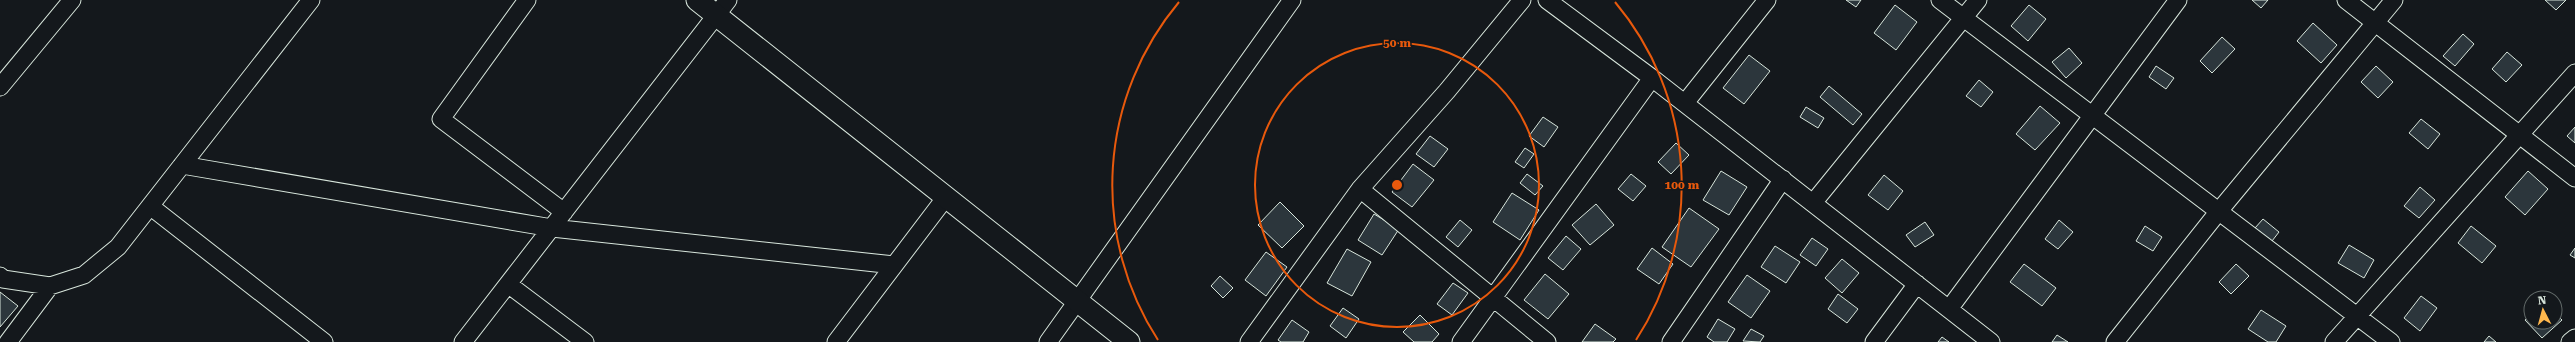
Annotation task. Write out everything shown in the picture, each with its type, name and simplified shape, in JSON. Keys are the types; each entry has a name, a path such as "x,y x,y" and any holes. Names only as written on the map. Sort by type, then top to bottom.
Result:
{"street":[{"path":"0,87 72,0"},
{"path":"0,276 3,279 50,286 84,275 118,248 311,0"},
{"path":"527,0 441,120 564,212"},
{"path":"697,0 722,8 946,197 1130,342"},
{"path":"1048,342 1292,0"},
{"path":"1249,342 1360,189 1447,91 1522,0"},
{"path":"1547,0 1685,103 1991,342"},
{"path":"1685,103 1767,0"},
{"path":"1940,0 2391,342"},
{"path":"1813,203 1978,0"},
{"path":"1949,309 2178,0"},
{"path":"2346,0 2575,178"},
{"path":"2115,342 2219,211 2394,0"},
{"path":"463,342 722,8"},
{"path":"2334,342 2575,73"},
{"path":"1462,342 1652,78"},
{"path":"182,165 552,228 894,265"},
{"path":"1671,342 1783,179"},
{"path":"1360,189 1547,342"},
{"path":"836,342 946,197"},
{"path":"150,206 324,342"},
{"path":"508,284 585,342"},
{"path":"1874,342 1917,284"},
{"path":"8,342 50,286"},
{"path":"2570,342 2575,338"}],"building":[{"path":"1846,0 1861,0 1856,7"},
{"path":"2252,0 2268,0 2261,8"},
{"path":"2545,0 2566,0 2556,10"},
{"path":"1895,5 1917,22 1896,50 1874,33"},
{"path":"2029,5 2046,19 2028,41 2011,26"},
{"path":"2313,23 2337,45 2321,63 2297,41"},
{"path":"2463,34 2474,44 2455,66 2443,56"},
{"path":"2222,37 2235,49 2212,73 2200,61"},
{"path":"2069,48 2082,63 2066,78 2052,62"},
{"path":"2507,52 2522,65 2506,82 2492,69"},
{"path":"1749,55 1770,71 1744,104 1723,88"},
{"path":"2156,66 2174,78 2166,89 2149,77"},
{"path":"2376,66 2393,82 2378,98 2361,82"},
{"path":"1979,80 1993,92 1981,107 1966,96"},
{"path":"1829,86 1862,114 1853,125 1820,97"},
{"path":"2040,106 2060,123 2035,150 2016,134"},
{"path":"1806,107 1824,118 1818,128 1800,117"},
{"path":"1543,117 1558,127 1544,147 1529,136"},
{"path":"2421,119 2440,134 2428,149 2409,133"},
{"path":"2575,127 2575,143 2567,136"},
{"path":"1430,136 1448,149 1434,167 1416,154"},
{"path":"1676,143 1689,155 1671,174 1658,162"},
{"path":"1525,148 1534,154 1524,168 1515,162"},
{"path":"1413,164 1434,180 1412,207 1392,192"},
{"path":"1721,171 1747,187 1729,215 1703,200"},
{"path":"2528,171 2548,189 2525,215 2505,197"},
{"path":"1527,174 1543,186 1535,195 1520,183"},
{"path":"1631,174 1646,186 1633,201 1618,189"},
{"path":"1884,175 1903,191 1888,210 1868,195"},
{"path":"2420,187 2435,200 2419,218 2404,206"},
{"path":"1512,193 1539,210 1520,240 1493,222"},
{"path":"1280,202 1304,226 1282,248 1258,225"},
{"path":"1596,204 1614,225 1590,245 1572,225"},
{"path":"1689,208 1719,229 1691,267 1662,247"},
{"path":"1374,214 1399,229 1382,255 1358,240"},
{"path":"2263,219 2279,232 2272,241 2255,228"},
{"path":"1460,220 1472,230 1458,247 1446,237"},
{"path":"2059,220 2073,232 2058,249 2045,239"},
{"path":"1925,222 1934,235 1915,247 1906,235"},
{"path":"2145,226 2162,237 2153,251 2136,241"},
{"path":"2471,226 2496,246 2482,263 2458,243"},
{"path":"1566,236 1581,249 1563,270 1548,258"},
{"path":"1812,238 1828,249 1816,266 1800,255"},
{"path":"2349,245 2374,260 2364,278 2338,263"},
{"path":"1775,246 1800,262 1786,283 1761,267"},
{"path":"1652,248 1673,264 1659,284 1637,269"},
{"path":"2575,248 2575,258 2570,255"},
{"path":"1347,249 1371,262 1352,296 1327,283"},
{"path":"1266,252 1287,267 1266,296 1245,280"},
{"path":"1842,259 1859,273 1842,293 1825,278"},
{"path":"2024,264 2056,288 2042,306 2010,282"},
{"path":"2236,264 2249,276 2231,294 2219,282"},
{"path":"1545,274 1569,294 1548,319 1524,300"},
{"path":"1747,275 1770,291 1751,318 1728,302"},
{"path":"1220,276 1233,288 1223,298 1211,286"},
{"path":"1453,283 1468,293 1452,315 1437,304"},
{"path":"0,292 18,306 0,327"},
{"path":"1838,294 1858,309 1847,323 1828,309"},
{"path":"2421,296 2437,308 2420,331 2404,318"},
{"path":"1343,308 1359,319 1346,338 1330,326"},
{"path":"2261,310 2286,326 2276,342 2268,342 2248,329"},
{"path":"1420,315 1439,334 1432,342 1414,342 1403,332"},
{"path":"1718,319 1735,329 1727,342 1714,342 1707,337"},
{"path":"1292,320 1309,332 1303,342 1281,342 1278,340"},
{"path":"1595,324 1616,339 1613,342 1582,342"},
{"path":"1751,329 1764,336 1760,342 1743,341"},
{"path":"2534,330 2551,330 2542,338"},
{"path":"2057,335 2068,342 2052,342"},
{"path":"2489,336 2496,342 2484,342"},
{"path":"1942,337 1949,342 1938,342"}]}
